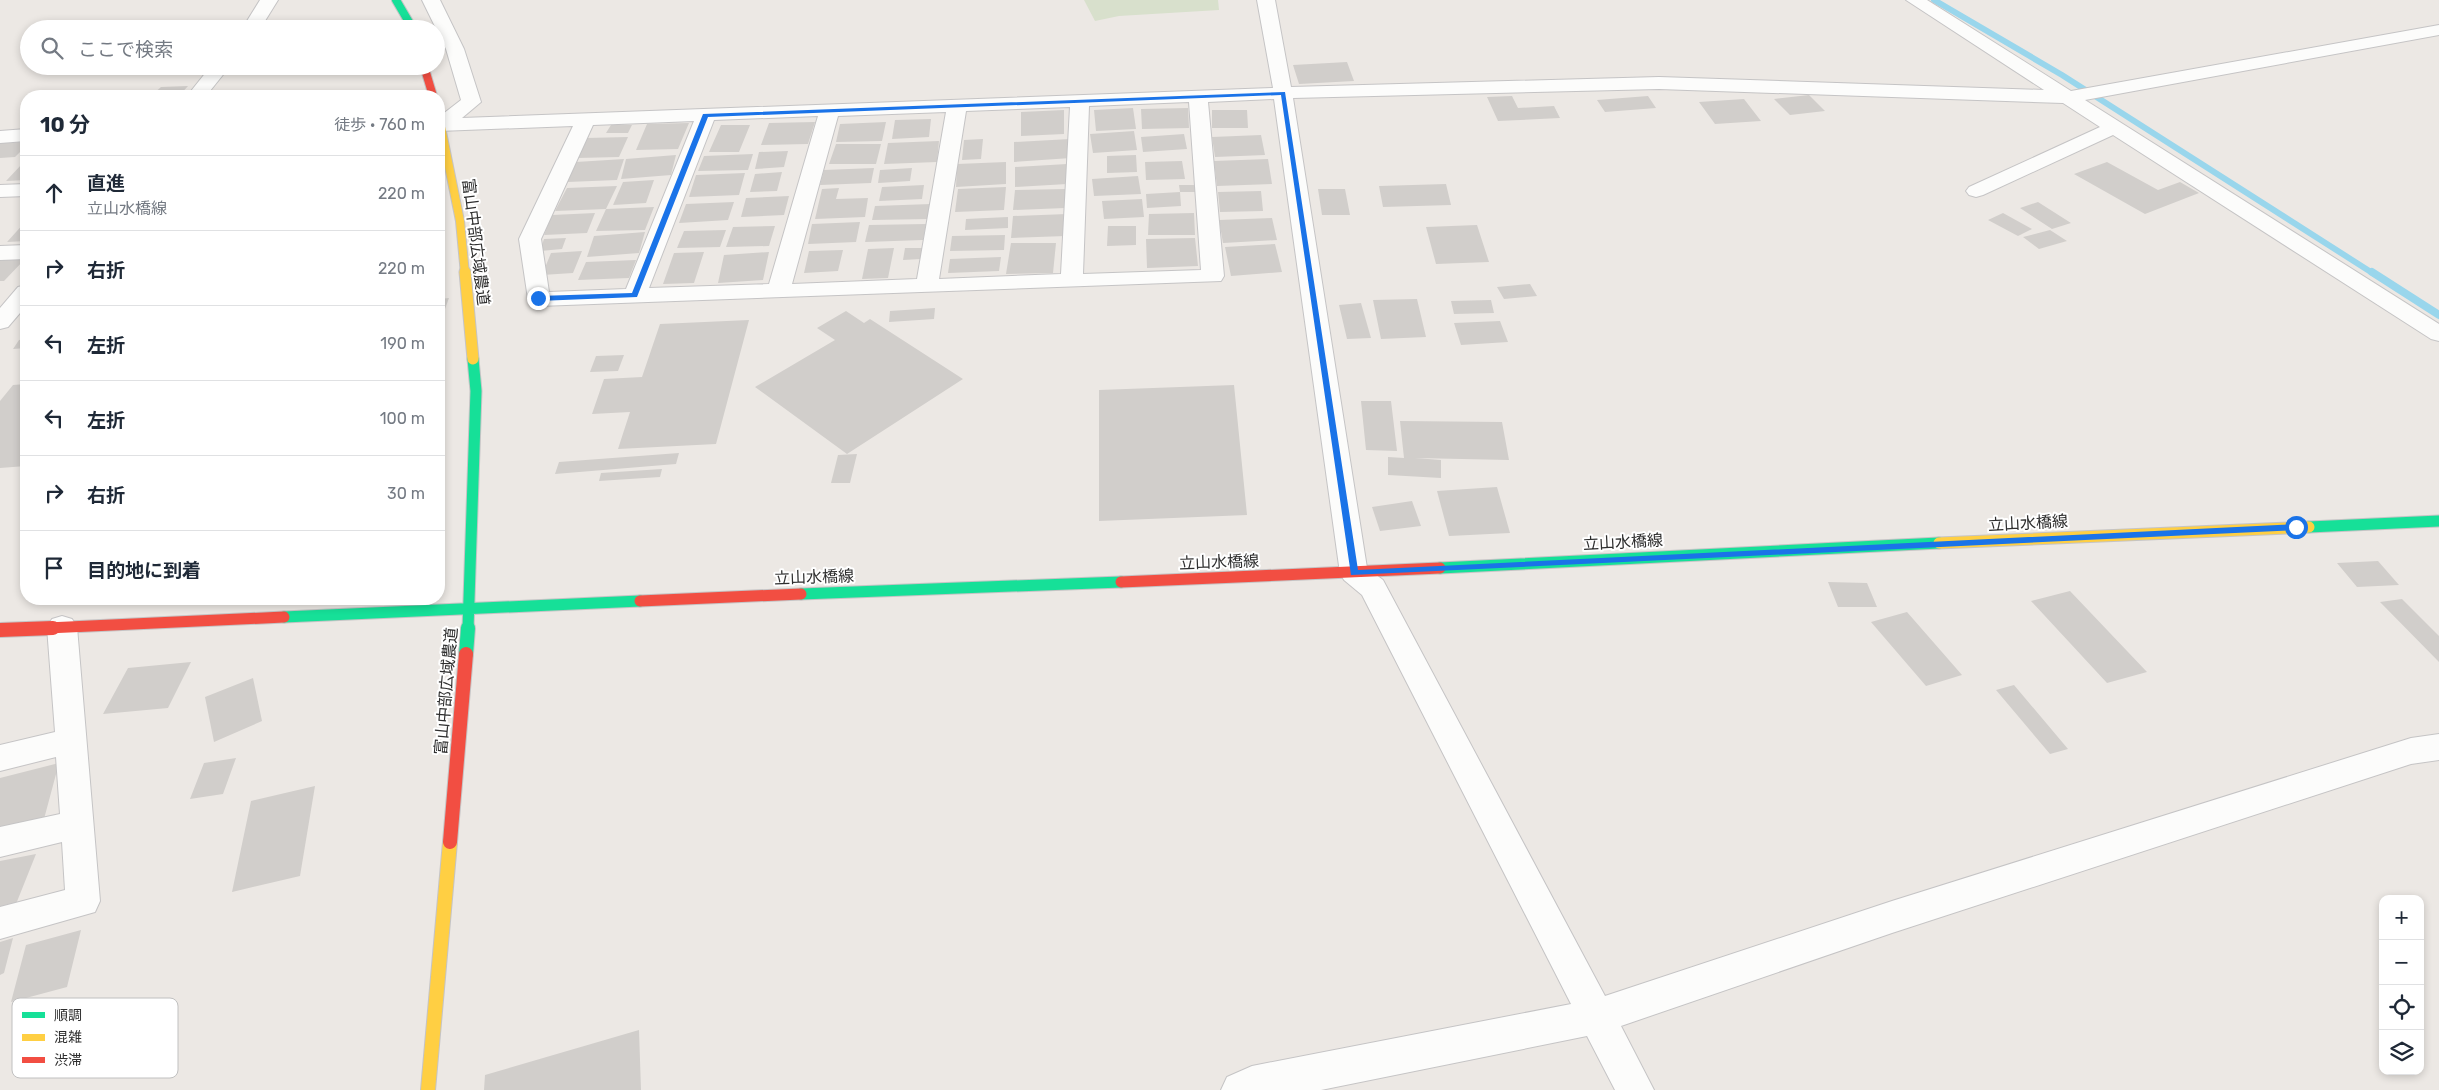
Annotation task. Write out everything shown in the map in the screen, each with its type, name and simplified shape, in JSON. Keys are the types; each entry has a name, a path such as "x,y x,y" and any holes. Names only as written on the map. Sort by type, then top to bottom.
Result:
{"main road":[{"path":"396,0 408,20"},
{"path":"427,75 431,90"},
{"name":"富山中部広域農道","path":"428,1090 470,608 476,391 460,221 445,147"},
{"name":"立山水橋線","path":"0,630 470,608 1354,573 2439,521"}],"street":[{"path":"257,20 269,0"},
{"path":"431,0 441,20"},
{"path":"1266,0 1283,93 1354,573 1374,588 1635,1090"},
{"path":"1914,0 2439,334"},
{"path":"445,28 455,48 471,102 445,119"},
{"path":"445,122 706,115 1283,93 1658,83 2068,97 2439,30"},
{"path":"201,90 214,75"},
{"path":"586,119 530,239 538,298 1213,276 1198,97"},
{"path":"1072,280 1080,101"},
{"path":"927,285 957,106"},
{"path":"779,290 830,110"},
{"path":"635,295 706,115"},
{"path":"1976,191 2115,127"},
{"path":"0,136 20,136"},
{"path":"0,191 20,190"},
{"path":"0,253 20,252"},
{"path":"0,322 20,299"},
{"path":"0,923 83,902 62,628"},
{"path":"0,758 70,741"},
{"path":"1240,1090 1596,1017 1892,917 2402,754 2439,747"},
{"path":"0,842 77,824"}],"green space":[{"path":"1084,0 1218,0 1219,10 1119,16 1095,21"}],"building":[{"path":"1347,62 1354,81 1299,84 1293,65"},
{"path":"188,86 184,90 158,90 161,87"},
{"path":"1809,95 1825,111 1790,115 1774,99"},
{"path":"1512,96 1518,108 1554,106 1560,118 1498,121 1487,97"},
{"path":"1648,96 1656,108 1605,112 1597,100"},
{"path":"1744,99 1761,121 1715,124 1699,102"},
{"path":"1133,108 1136,129 1096,131 1094,110"},
{"path":"1188,108 1189,128 1142,129 1141,109"},
{"path":"1064,110 1064,134 1021,136 1021,112"},
{"path":"1212,110 1247,110 1248,128 1212,128"},
{"path":"931,119 929,137 892,139 895,120"},
{"path":"815,122 808,144 761,145 769,123"},
{"path":"886,122 882,141 836,142 840,124"},
{"path":"689,123 678,149 636,150 647,124"},
{"path":"611,125 632,125 628,133 606,133"},
{"path":"721,125 750,125 739,152 709,152"},
{"path":"1134,131 1137,150 1093,153 1090,134"},
{"path":"1184,134 1187,149 1143,152 1141,137"},
{"path":"1261,135 1265,155 1215,157 1212,137"},
{"path":"628,137 619,157 577,158 586,138"},
{"path":"983,139 981,159 962,160 964,140"},
{"path":"1070,139 1071,158 1014,162 1014,142"},
{"path":"939,141 937,162 884,164 888,143"},
{"path":"20,142 20,152 15,157 0,158 0,143"},
{"path":"836,144 881,144 876,164 829,164"},
{"path":"788,151 784,167 755,169 759,152"},
{"path":"753,154 748,170 698,171 704,156"},
{"path":"676,155 671,175 621,179 626,159"},
{"path":"1136,155 1137,172 1107,173 1107,156"},
{"path":"624,159 617,180 567,182 576,162"},
{"path":"1268,159 1272,184 1217,186 1214,161"},
{"path":"1182,161 1185,179 1146,180 1145,162"},
{"path":"1006,162 1006,184 956,187 957,164"},
{"path":"2107,162 2158,190 2180,182 2199,193 2145,214 2074,174"},
{"path":"1067,164 1067,184 1015,187 1015,167"},
{"path":"20,166 20,180 6,181"},
{"path":"874,168 871,183 820,185 824,170"},
{"path":"912,168 910,181 878,183 880,170"},
{"path":"782,172 777,191 750,192 755,174"},
{"path":"745,173 739,195 689,197 696,175"},
{"path":"1138,176 1141,194 1094,196 1092,179"},
{"path":"654,180 646,203 613,205 623,182"},
{"path":"1446,184 1451,205 1383,207 1379,186"},
{"path":"924,185 922,199 879,201 882,187"},
{"path":"1179,185 1195,185 1195,192 1180,192"},
{"path":"617,186 606,209 555,211 567,188"},
{"path":"1006,187 1004,210 955,212 958,189"},
{"path":"839,188 836,199 868,198 865,217 815,219 822,189"},
{"path":"1066,189 1065,208 1013,210 1015,190"},
{"path":"1318,189 1345,189 1350,215 1322,215"},
{"path":"1261,191 1263,211 1220,212 1218,192"},
{"path":"1180,192 1181,206 1147,208 1146,194"},
{"path":"789,196 784,215 741,217 746,198"},
{"path":"1142,199 1144,217 1104,219 1102,201"},
{"path":"734,202 728,220 679,223 686,204"},
{"path":"2038,202 2071,223 2052,229 2020,208"},
{"path":"931,204 929,219 872,220 875,206"},
{"path":"654,207 645,230 596,231 606,209"},
{"path":"595,213 587,233 544,235 552,215"},
{"path":"1194,213 1195,235 1148,235 1149,214"},
{"path":"2003,213 2032,229 2018,236 1988,220"},
{"path":"1067,214 1066,236 1011,238 1013,216"},
{"path":"1008,217 1008,228 965,230 966,219"},
{"path":"1272,218 1277,240 1223,243 1219,220"},
{"path":"860,222 856,242 808,244 812,224"},
{"path":"926,224 923,240 865,242 869,225"},
{"path":"1477,225 1489,262 1436,264 1426,227"},
{"path":"775,226 769,246 726,247 733,227"},
{"path":"1108,226 1136,226 1136,245 1107,246"},
{"path":"20,228 20,241 7,242"},
{"path":"726,230 720,247 677,248 684,231"},
{"path":"2050,230 2067,241 2039,249 2023,237"},
{"path":"645,232 639,253 587,257 594,236"},
{"path":"1005,235 1004,250 950,251 952,236"},
{"path":"566,238 562,249 540,251 544,239"},
{"path":"1195,238 1198,266 1147,268 1146,239"},
{"path":"1011,243 1056,243 1053,273 1006,274"},
{"path":"1275,244 1282,272 1231,276 1225,247"},
{"path":"894,248 888,278 862,279 868,249"},
{"path":"905,248 922,248 921,259 903,260"},
{"path":"843,250 838,271 804,273 809,251"},
{"path":"582,251 573,273 542,275 551,253"},
{"path":"704,252 694,283 663,284 674,253"},
{"path":"769,252 763,280 718,283 724,255"},
{"path":"1001,257 999,271 948,273 950,259"},
{"path":"20,259 20,264 4,281 0,281 0,260"},
{"path":"636,260 629,278 578,280 586,262"},
{"path":"1530,284 1537,296 1504,299 1497,287"},
{"path":"445,298 449,298 445,309"},
{"path":"1417,299 1426,337 1381,339 1373,300"},
{"path":"1491,300 1494,313 1454,314 1451,301"},
{"path":"1361,303 1371,338 1347,339 1339,305"},
{"path":"935,308 934,319 889,322 890,311"},
{"path":"846,311 864,323 870,319 963,379 847,454 755,387 835,340 817,328"},
{"path":"749,320 716,444 618,449 630,412 592,414 604,379 642,377 660,324"},
{"path":"1500,321 1508,342 1461,345 1454,323"},
{"path":"19,340 20,348 13,349"},
{"path":"624,355 618,371 590,372 596,356"},
{"path":"20,384 20,466 0,468 0,401 13,385"},
{"path":"1234,385 1247,515 1099,521 1099,390"},
{"path":"1361,401 1391,401 1397,451 1366,450"},
{"path":"1400,421 1502,422 1509,460 1415,458 1441,460 1441,478 1388,475 1388,457 1404,458"},
{"path":"679,453 676,464 555,474 559,462"},
{"path":"857,454 850,483 831,483 838,455"},
{"path":"662,469 660,477 599,481 601,473"},
{"path":"1497,487 1510,533 1449,536 1437,491"},
{"path":"1412,501 1421,526 1380,531 1372,507"},
{"path":"2378,561 2399,585 2357,587 2337,563"},
{"path":"1828,582 1867,583 1877,607 1838,607"},
{"path":"2070,591 2147,672 2107,683 2031,601"},
{"path":"2402,599 2439,636 2439,662 2380,602"},
{"path":"1907,612 1962,675 1926,686 1871,622"},
{"path":"191,662 168,708 103,714 128,668"},
{"path":"253,678 262,721 214,742 205,697"},
{"path":"2014,685 2068,749 2050,754 1996,690"},
{"path":"236,758 223,794 190,799 204,763"},
{"path":"59,763 44,819 0,831 0,778"},
{"path":"315,786 300,876 232,892 251,801"},
{"path":"36,854 14,909 0,911 0,861"},
{"path":"81,930 67,987 26,998 12,998 26,945"},
{"path":"13,938 4,973 0,975 0,942"},
{"path":"639,1030 641,1090 484,1090 485,1075"}],"waterway":[{"path":"1934,0 2062,75 2374,274"},
{"path":"2372,272 2439,315"}],"traffic: fast":[{"path":"396,0 408,20"},
{"path":"466,654 470,608 476,391 473,359"},
{"path":"2309,527 2439,521"},
{"path":"1440,568 1939,543"},
{"path":"801,594 1121,582"},
{"path":"284,617 640,601"}],"traffic: slow":[{"path":"445,147 460,221 473,359"},
{"path":"1939,543 2309,527"},
{"path":"428,1090 450,842"}],"traffic: jam":[{"path":"427,75 431,90"},
{"path":"1121,582 1440,568"},
{"path":"640,601 801,594"},
{"path":"0,630 284,617"},
{"path":"450,842 466,654"}],"route":[{"path":"538,298 635,295 706,115 1283,93 1354,573 1742,552 2296,527"}]}
